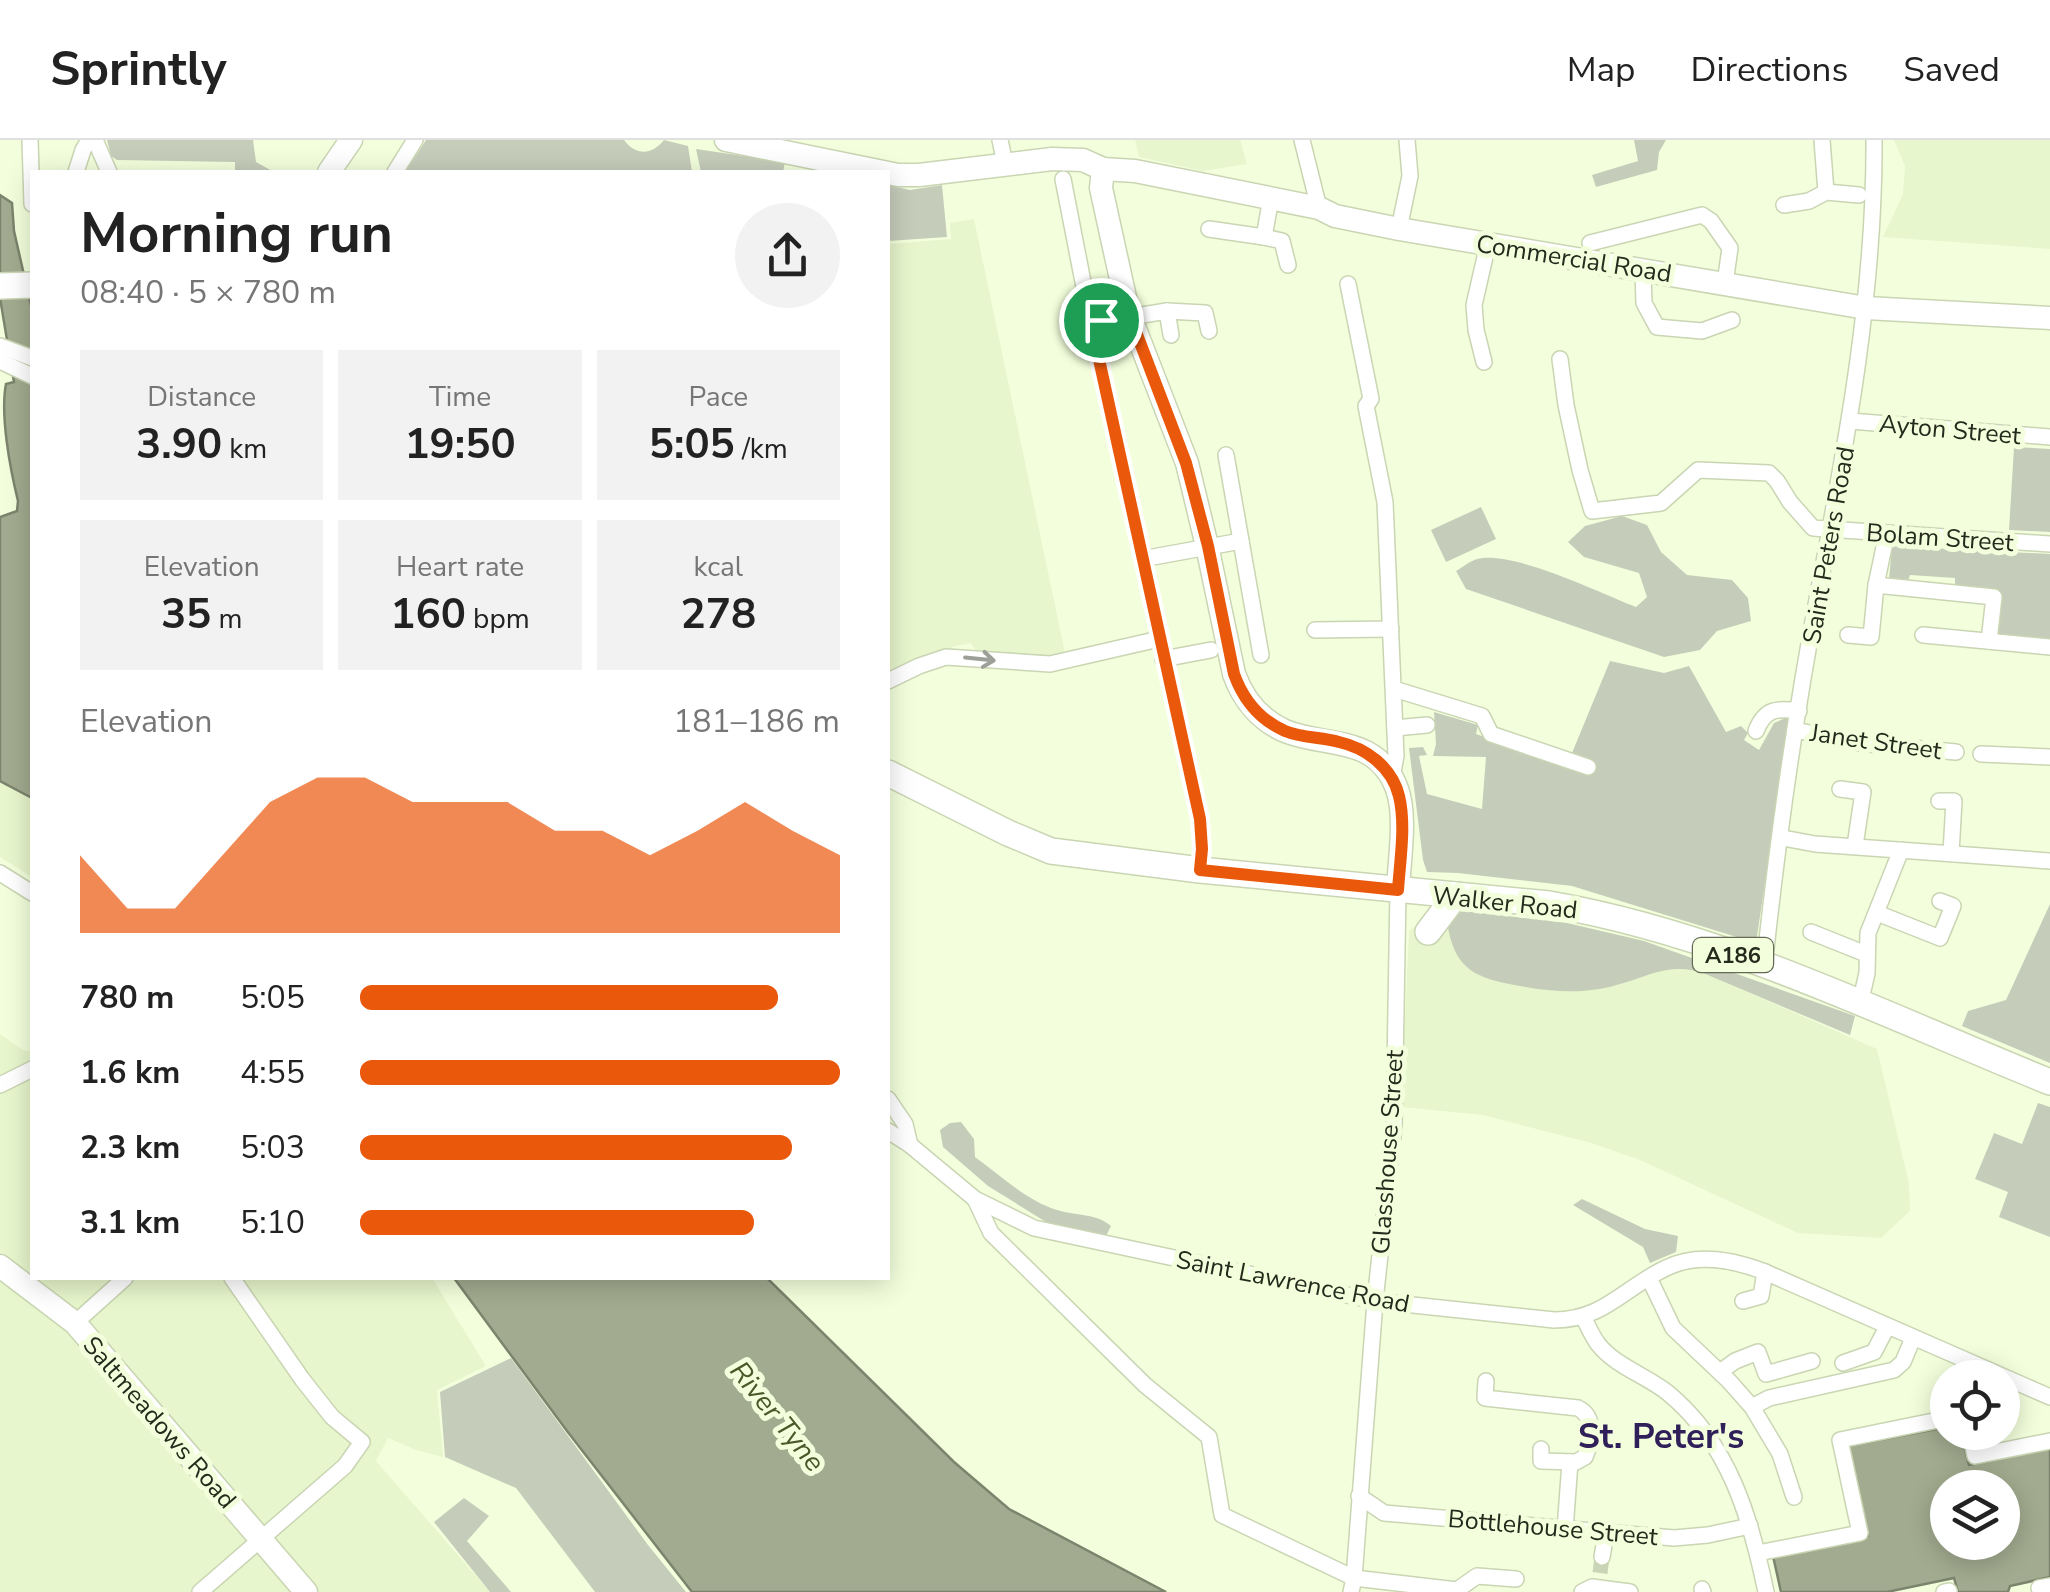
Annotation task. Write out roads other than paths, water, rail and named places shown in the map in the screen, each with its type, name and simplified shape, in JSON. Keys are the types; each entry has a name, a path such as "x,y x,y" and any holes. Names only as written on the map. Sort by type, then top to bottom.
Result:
{"main road":[{"path":"0,286 30,286"},
{"name":"Walker Road","path":"890,774 1051,851 1200,870 1549,904 1606,914 1678,934 1761,964 2050,1082"},
{"path":"1428,932 1456,896"}],"street":[{"path":"30,140 31,170"},
{"path":"77,170 83,150 92,140 108,170"},
{"path":"330,170 351,140"},
{"path":"396,170 415,140"},
{"name":"Commercial Road","path":"728,140 878,170"},
{"path":"1000,140 1005,164"},
{"path":"1302,140 1320,208"},
{"path":"1399,229 1410,176 1406,140"},
{"path":"1822,140 1826,192"},
{"name":"Saint Peters Road","path":"1766,948 1778,836 1866,308 1874,140"},
{"name":"Commercial Road","path":"890,172 920,176 1005,164 1083,160 1102,169 1135,171 1271,198 1399,229 1866,308 2050,318"},
{"path":"1102,169 1101,188 1129,314 1186,463 1240,690 1254,710 1285,731 1355,746 1380,763 1392,777 1401,806 1398,890"},
{"path":"1063,179 1200,819 1200,870"},
{"path":"1784,206 1810,201 1826,192 1859,196"},
{"path":"1264,238 1271,198"},
{"path":"1590,242 1702,215 1730,248 1725,283"},
{"path":"1209,229 1282,241 1288,265"},
{"path":"1484,362 1474,305 1488,244"},
{"path":"1644,270 1644,303 1657,326 1702,331 1732,320"},
{"path":"1348,284 1371,399 1366,406 1385,502 1396,756 1392,777"},
{"path":"1167,311 1170,335"},
{"path":"1091,323 1129,314 1205,313 1208,331"},
{"path":"4,355 30,358"},
{"path":"4,355 30,374"},
{"path":"1560,359 1566,405 1592,511 1661,503 1698,470 1769,474 1814,528 1831,530"},
{"name":"Ayton Street","path":"1850,421 2050,437"},
{"path":"1226,455 1261,655"},
{"name":"Bolam Street","path":"1831,530 2050,544"},
{"path":"1848,635 1871,638 1876,585 1887,533"},
{"path":"1142,559 1241,541"},
{"path":"1876,585 1994,596 1989,641"},
{"path":"1315,630 1391,629"},
{"path":"1924,635 2050,647"},
{"path":"890,680 946,657 1050,664 1159,639"},
{"path":"1163,660 1210,650"},
{"path":"1394,689 1482,716 1491,734 1588,767"},
{"path":"1756,731 1761,718 1778,708 1799,711"},
{"path":"1395,728 1427,725"},
{"name":"Janet Street","path":"1796,730 1859,743 1956,752"},
{"path":"1981,754 2050,758"},
{"path":"1840,789 1863,792 1856,846"},
{"path":"1939,800 1954,802 1951,854"},
{"path":"1783,838 1815,844 2050,861"},
{"path":"1860,1004 1867,973 1868,933 1901,850"},
{"path":"0,873 30,892"},
{"name":"Glasshouse Street","path":"1353,1585 1375,1301 1394,1128 1398,890"},
{"path":"1876,912 1940,938 1953,906 1940,901"},
{"path":"1812,932 1866,954"},
{"path":"0,1085 30,1070"},
{"path":"890,1101 906,1124 910,1145"},
{"path":"890,1132 975,1199 991,1233 1145,1385 1209,1436 1222,1515 1353,1585 1457,1591 1477,1576 1516,1580"},
{"name":"Saint Lawrence Road","path":"975,1199 1034,1228 1375,1301 1554,1320 1583,1317 1601,1310 1668,1266 1699,1259 1738,1262 2050,1397"},
{"name":"Saltmeadows Road","path":"0,1266 75,1323 306,1592"},
{"path":"1743,1302 1760,1296 1765,1272"},
{"path":"1649,1278 1674,1328 1752,1407 1780,1454 1794,1497"},
{"path":"75,1323 123,1280"},
{"path":"200,1592 345,1466 362,1442 332,1418 233,1280"},
{"path":"1583,1317 1604,1351 1666,1392 1700,1425 1727,1467 1750,1526 1766,1592"},
{"path":"1843,1363 1874,1352 1887,1327"},
{"path":"1752,1407 1769,1398 1894,1370 1903,1362 1913,1338"},
{"path":"1720,1372 1758,1352 1766,1374 1812,1361"},
{"path":"1486,1381 1485,1404 1583,1410 1590,1418 1588,1452 1581,1460 1540,1461 1542,1449"},
{"path":"1758,1553 1860,1533 1840,1440 1930,1422"},
{"path":"2020,1447 2050,1441"},
{"path":"1974,1450 1975,1456 2005,1450"},
{"path":"1565,1530 1570,1462"},
{"name":"Bottlehouse Street","path":"1359,1496 1384,1512 1565,1530 1690,1537 1750,1526"},
{"path":"1606,1533 1596,1577 1630,1592"}],"water":[{"path":"0,195 12,203 14,231 30,301 30,797 0,781 0,517 17,511 18,501 9,458 4,397 6,384 14,382 0,298"},
{"name":"River Tyne","path":"455,1280 769,1280 954,1462 1009,1509 1166,1592 692,1592"},
{"path":"1930,1430 1930,1450 1965,1450 1969,1465 2050,1448 2050,1577 2010,1586 2008,1592 1958,1592 1954,1578 1887,1592 1781,1592 1773,1556 1868,1536 1848,1446"}],"tunnel":[{"path":"1600,1573 1602,1557"}],"district":[{"name":"St. Peter's","path":"1661,1436"}]}
